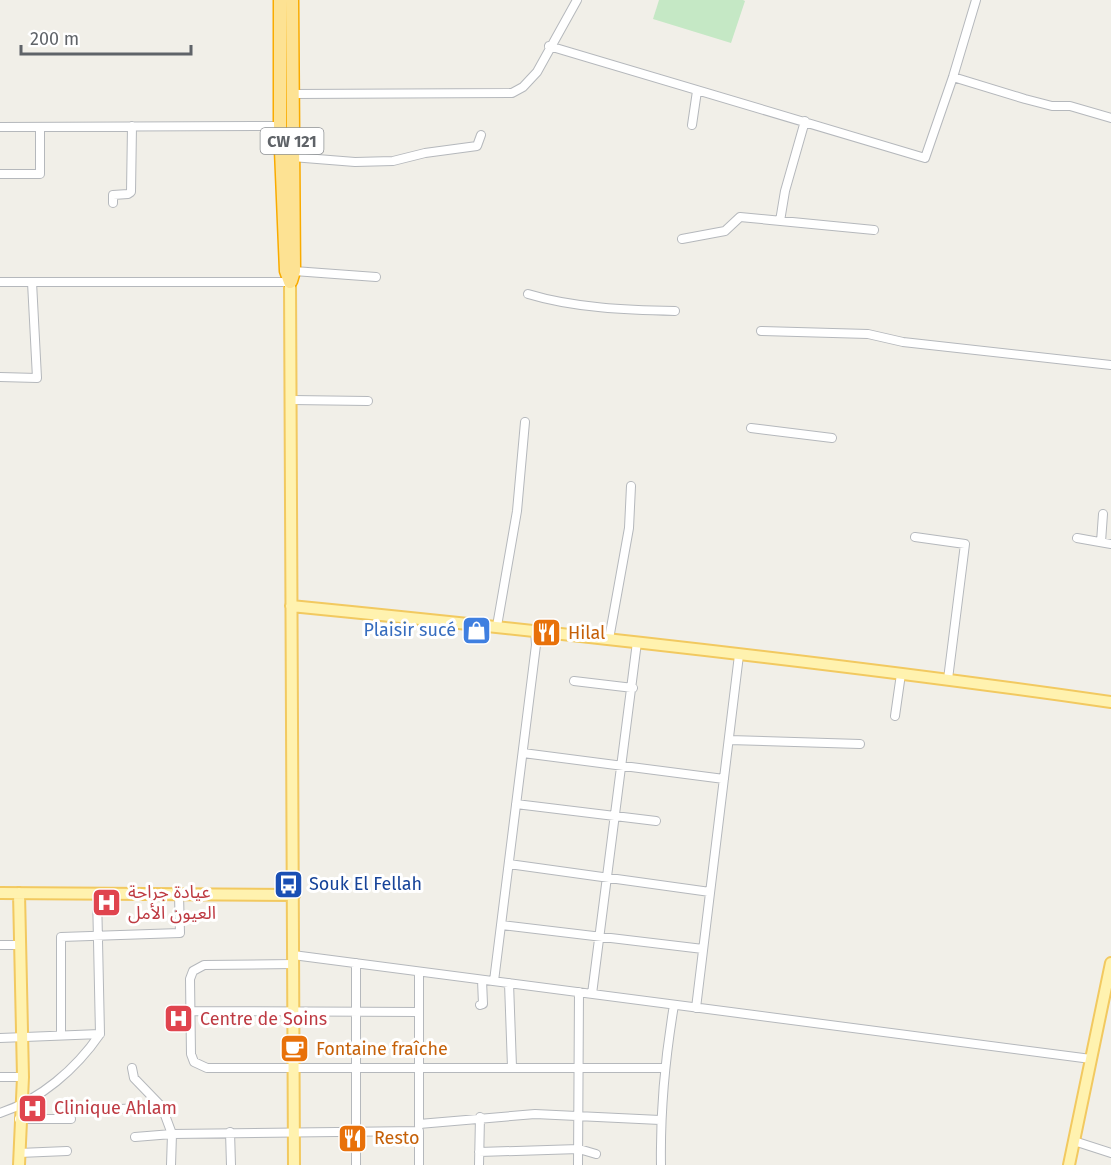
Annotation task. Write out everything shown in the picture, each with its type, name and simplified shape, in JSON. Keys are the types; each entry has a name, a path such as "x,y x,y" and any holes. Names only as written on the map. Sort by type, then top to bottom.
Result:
{"highway":[{"path":"279,0 280,126 286,271 292,276"},
{"name":"CW 121","path":"292,0 292,276"}],"main road":[{"name":"CW 121","path":"292,276 294,1165"},
{"path":"291,606 535,630 948,679 1111,702"},
{"path":"0,893 294,895"},
{"path":"18,893 22,1077 19,1105 19,1165"},
{"path":"1069,1165 1111,963"}],"street":[{"path":"292,94 512,93 523,87 537,72 549,46 569,18 577,0"},
{"path":"549,46 925,158 976,0"},
{"path":"953,77 1034,102 1052,106 1070,106 1111,118"},
{"path":"692,125 697,91"},
{"path":"780,221 785,190 805,121"},
{"path":"113,203 113,195 130,192 132,126"},
{"path":"0,127 280,126"},
{"path":"0,174 40,174 40,127"},
{"path":"292,157 355,162 393,161 425,153 477,146 481,135"},
{"path":"682,239 725,231 740,217 874,230"},
{"path":"0,282 292,276 376,277"},
{"path":"0,377 37,378 32,282"},
{"path":"528,294 544,299 622,308 675,311"},
{"path":"761,331 868,334 903,342 1111,365"},
{"path":"292,400 368,401"},
{"path":"497,626 517,511 525,422"},
{"path":"751,428 832,438"},
{"path":"609,639 629,528 631,486"},
{"path":"1101,542 1103,514"},
{"path":"915,537 965,544 948,679"},
{"path":"1077,538 1111,544"},
{"path":"494,981 536,645 535,630"},
{"path":"592,994 633,688 637,642"},
{"path":"696,1008 739,655"},
{"path":"895,716 901,674"},
{"path":"574,681 633,688"},
{"path":"729,740 860,744"},
{"path":"523,753 724,779"},
{"path":"516,804 615,818 656,821"},
{"path":"508,864 710,891"},
{"path":"0,1113 41,1095 91,1047 100,1034 96,936 97,894"},
{"path":"61,1034 61,937 180,933 179,895"},
{"path":"501,925 703,949"},
{"path":"0,945 19,945"},
{"path":"664,1068 207,1068 197,1065 191,1054 191,974 199,966 293,960 356,963 1091,1059"},
{"path":"356,963 356,1165"},
{"path":"419,972 419,1165"},
{"path":"480,1005 483,1004 482,980"},
{"path":"509,983 512,1067"},
{"path":"578,1165 579,993"},
{"path":"661,1165 660,1120 664,1068 674,1005"},
{"path":"191,1011 418,1012"},
{"path":"0,1038 100,1034"},
{"path":"132,1068 134,1078 162,1107 172,1134 171,1165"},
{"path":"0,1077 22,1077"},
{"path":"99,1110 162,1107"},
{"path":"135,1137 230,1132 356,1131 419,1127 480,1117 535,1114 660,1120"},
{"path":"479,1165 480,1117"},
{"path":"19,1119 71,1119"},
{"path":"230,1132 231,1165"},
{"path":"1074,1141 1111,1153"},
{"path":"479,1152 579,1149 596,1154"},
{"path":"19,1153 67,1151"}],"green space":[{"path":"659,0 745,1 731,43 653,19"}],"place":[{"name":"Plaisir sucé","path":"477,630"},
{"name":"Hilal","path":"547,633"},
{"name":"Souk El Fellah","path":"288,884"},
{"name":"عيادة جراحة العيون الأمل","path":"107,902"},
{"name":"Centre de Soins","path":"179,1019"},
{"name":"Fontaine fraîche","path":"295,1049"},
{"name":"Clinique Ahlam","path":"33,1108"},
{"name":"Resto","path":"353,1138"}]}
